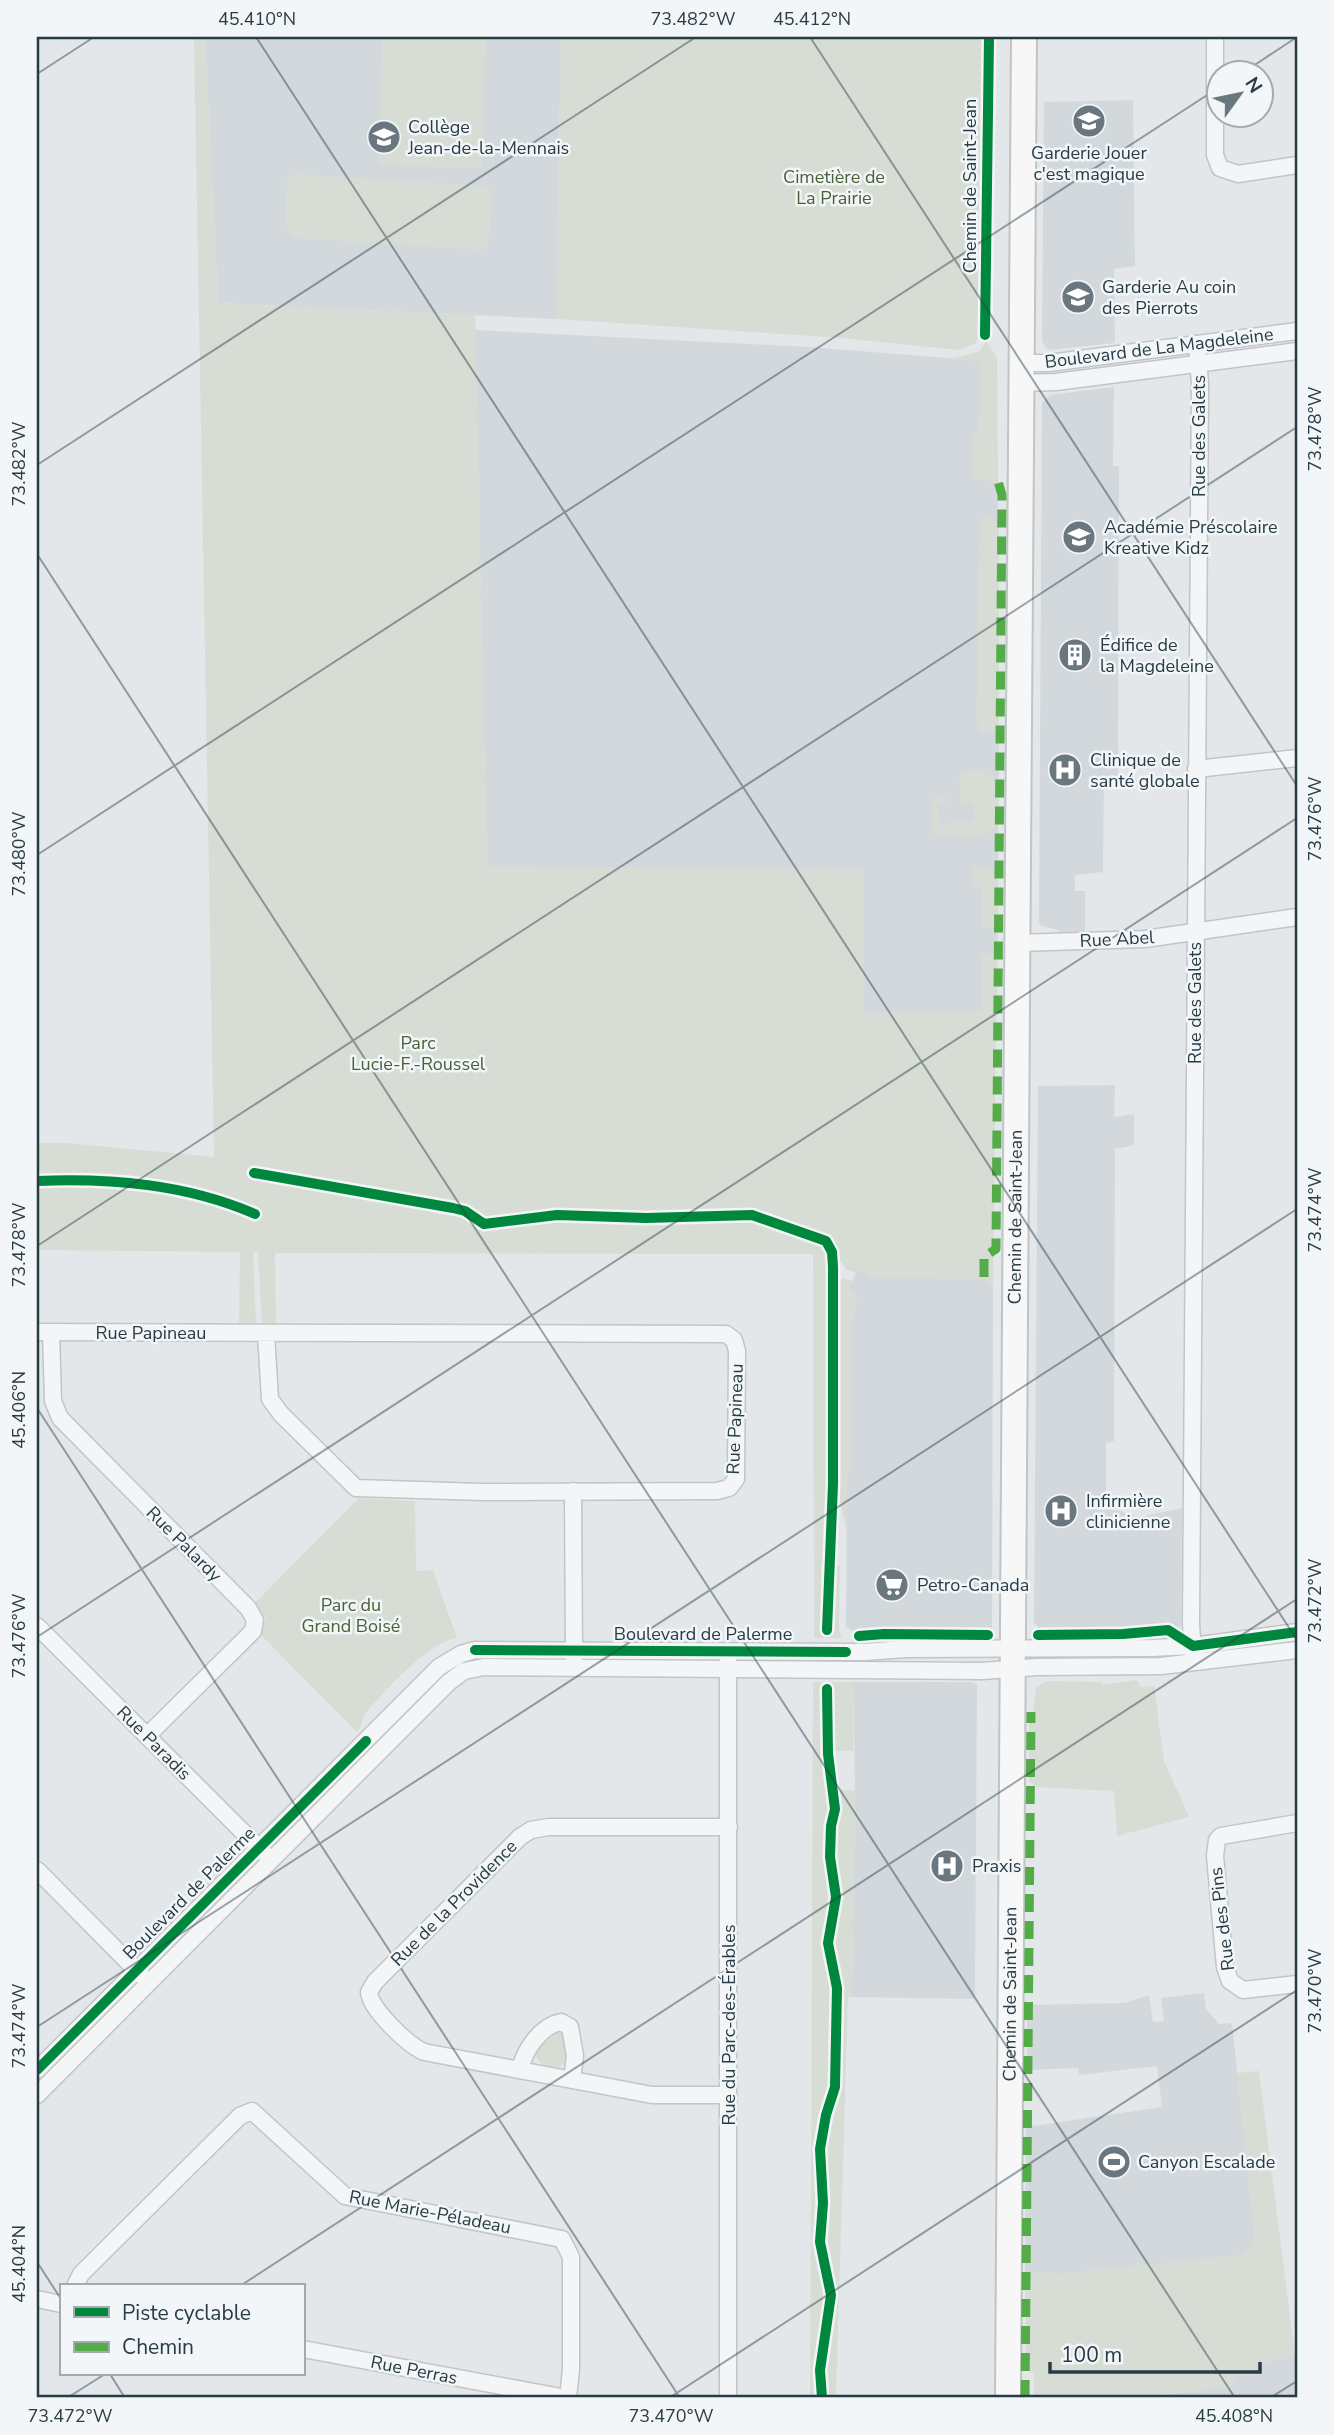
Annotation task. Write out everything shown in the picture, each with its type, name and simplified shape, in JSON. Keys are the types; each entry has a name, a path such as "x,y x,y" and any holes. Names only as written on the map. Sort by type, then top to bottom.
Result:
{"main road":[{"name":"Chemin de Saint-Jean","path":"1008,2398 1010,1658 1024,37"}],"street":[{"path":"1215,37 1215,155 1220,168 1238,174 1297,166"},
{"name":"Boulevard de La Magdeleine","path":"1022,373 1049,363 1297,331"},
{"name":"Rue des Galets","path":"1195,1663 1192,1646 1197,344"},
{"name":"Boulevard de La Magdeleine","path":"1022,373 1056,382 1297,351"},
{"path":"1196,769 1297,758"},
{"name":"Rue Abel","path":"1018,943 1117,941 1297,918"},
{"name":"Rue Papineau","path":"44,1332 720,1333 731,1336 737,1351 737,1473 729,1488 717,1491 371,1491 356,1488 281,1414 270,1399 266,1333"},
{"name":"Rue Palardy","path":"44,1332 53,1401 60,1418 248,1608 255,1620 253,1631 147,1736"},
{"path":"573,1492 574,1668"},
{"name":"Rue Paradis","path":"37,1626 271,1860"},
{"path":"1010,1658 1192,1646 1297,1632"},
{"name":"Boulevard de Palerme","path":"37,2070 446,1661 475,1650 729,1651 1010,1658"},
{"path":"1010,1658 1195,1663 1297,1650"},
{"name":"Rue du Parc-des-Érables","path":"728,2398 729,1651"},
{"name":"Boulevard de Palerme","path":"37,2095 457,1675 473,1668 944,1672 1010,1658"},
{"name":"Rue des Pins","path":"1297,1823 1240,1831 1217,1840 1214,1856 1225,1967 1230,1981 1243,1990 1297,1984"},
{"name":"Rue de la Providence","path":"728,2095 652,2095 420,2050 373,2006 369,1989 520,1837 531,1830 548,1827 729,1827"},
{"path":"37,1870 149,1983"},
{"path":"520,2070 529,2047 551,2025 561,2022 570,2027 574,2039 572,2079"},
{"name":"Rue Marie-Péladeau","path":"76,2284 81,2274 240,2116 252,2111 345,2196 562,2239 571,2257 571,2369 567,2398"},
{"path":"37,2299 60,2304"},
{"name":"Rue Perras","path":"304,2349 567,2398"}],"shaded area":[{"name":"Collège Jean-de-la-Mennais","path":"205,37 561,37 556,319 218,303"},
{"path":"1133,100 1135,266 1114,269 1115,343 1048,350 1042,341 1044,102"},
{"path":"475,330 809,347 997,362 997,1015 864,1016 864,869 487,867"},
{"path":"1114,387 1113,466 1119,466 1118,776 1104,779 1103,872 1075,875 1075,891 1085,891 1085,933 1058,934 1058,930 1042,926 1039,922 1042,403 1050,395"},
{"path":"1115,1085 1114,1117 1134,1114 1134,1145 1115,1149 1114,1441 1106,1443 1106,1507 1140,1517 1182,1508 1181,1624 1179,1629 1169,1627 1123,1632 1041,1630 1034,1623 1038,1086"},
{"path":"858,1268 982,1279 990,1283 993,1291 992,1630 883,1631 860,1634 846,1627 847,1472 852,1472 852,1321 857,1295 849,1288"},
{"path":"853,1682 970,1682 977,1685 975,1999 852,1997 855,1790"},
{"path":"1204,1993 1206,2009 1219,2024 1232,2023 1255,2238 1244,2255 1060,2274 1025,2273 1026,2127 1162,2107 1157,2066 1079,2075 1078,2068 1027,2070 1027,2005 1125,2003 1149,1995 1153,2022 1164,2021 1161,1998"},
{"path":"1295,2356 1297,2398 1139,2398 1235,2385 1236,2378 1255,2363"}],"green space":[{"name":"Parc Lucie-F.-Roussel","path":"194,37 205,37 218,303 475,315 487,866 864,869 864,1013 982,1011 982,954 992,953 997,958 993,1291 990,1283 982,1279 872,1278 859,1269 857,1273 847,1270 837,1256 830,1257 830,1483 826,1566 821,1566 822,1631 832,1630 835,1566 840,1566 839,1631 842,1638 814,1638 813,1254 275,1253 276,1324 262,1323 258,1252 253,1252 256,1323 239,1323 240,1252 37,1250 37,1143 67,1143 214,1157"},
{"path":"382,37 486,37 482,168 379,165"},
{"name":"Cimetière de La Prairie","path":"561,37 985,37 983,322 976,343 959,350 841,338 556,319"},
{"path":"292,174 487,186 493,192 488,246 481,250 293,238 286,226 287,180"},
{"path":"986,341 997,358 996,483 974,480 971,475 972,434 978,434 980,362 953,358 979,352"},
{"path":"987,516 999,525 999,727 995,732 981,732 977,724 979,519"},
{"path":"979,769 988,775 997,787 996,828 983,837 932,834 932,797 946,797 946,804 938,804 939,823 974,822 973,803 957,804 960,802 959,775 964,770"},
{"path":"972,867 991,868 998,874 998,917 994,929 982,927 982,889 972,888"},
{"path":"844,1278 854,1282 850,1288 857,1295 852,1321 852,1472 847,1473 847,1533 836,1482 836,1283"},
{"name":"Parc du Grand Boisé","path":"359,1498 415,1501 416,1571 433,1570 457,1638 434,1648 408,1669 366,1713 357,1732 261,1635 266,1618 255,1603"},
{"path":"1136,1680 1141,1687 1154,1686 1164,1761 1189,1817 1117,1836 1114,1791 1037,1787 1029,1781 1029,1714 1033,1713 1036,1687 1048,1681 1101,1682 1102,1685"},
{"path":"813,1682 853,1682 853,1751 834,1751 833,1690 821,1690 820,1754 824,1760 831,1760 836,1790 855,1790 852,1996 848,1998 836,2398 810,2398"},
{"path":"558,2031 566,2036 566,2063 558,2067 543,2065 537,2059 536,2051"},
{"path":"1259,2071 1295,2356 1255,2363 1255,2374 1236,2378 1235,2385 1139,2398 1034,2398 1034,2374 1026,2369 1025,2273 1060,2274 1244,2254 1255,2238 1237,2073"}],"marked path":[{"path":"984,1277 984,1257 996,1249 1002,495 998,481"},
{"path":"1025,2398 1031,1712"}],"cycle path":[{"path":"985,335 989,37"},
{"path":"254,1173 453,1208 465,1211 484,1224 557,1215 646,1218 752,1215 826,1241 832,1252 833,1267 833,1484 827,1630"},
{"path":"37,1181 148,1185 202,1196 255,1214"},
{"path":"1038,1635 1123,1634 1168,1630 1193,1646 1297,1632"},
{"path":"859,1636 988,1635"},
{"path":"475,1650 846,1652"},
{"path":"822,2398 820,2370 831,2295 820,2242 823,2203 820,2149 826,2115 835,2087 837,1988 828,1943 836,1897 830,1857 831,1826 835,1809 828,1754 827,1689"},
{"path":"37,2070 366,1741"}],"place":[{"name":"Garderie Jouer c'est magique","path":"1089,121"},
{"name":"Collège Jean-de-la-Mennais","path":"384,137"},
{"name":"Garderie Au coin des Pierrots","path":"1078,297"},
{"name":"Académie Préscolaire Kreative Kidz","path":"1079,537"},
{"name":"Édifice de la Magdeleine","path":"1075,655"},
{"name":"Clinique de santé globale","path":"1065,770"},
{"name":"Infirmière clinicienne","path":"1061,1511"},
{"name":"Petro-Canada","path":"892,1585"},
{"name":"Praxis","path":"947,1866"},
{"name":"Canyon Escalade","path":"1114,2162"}]}
